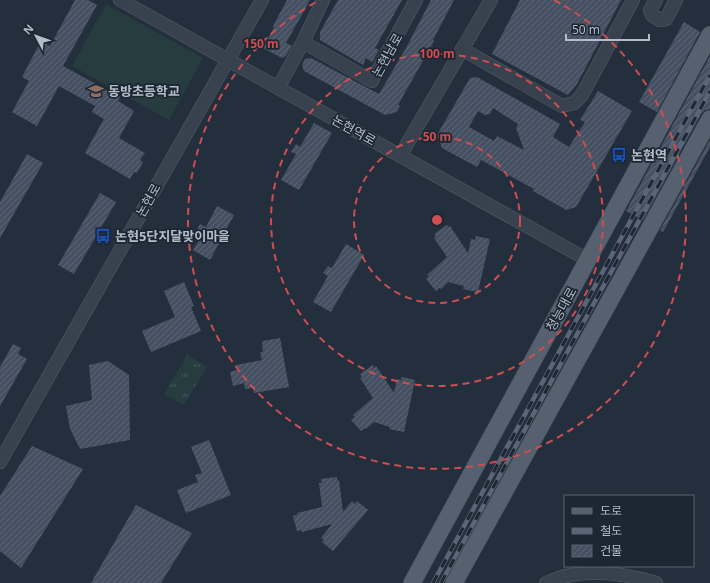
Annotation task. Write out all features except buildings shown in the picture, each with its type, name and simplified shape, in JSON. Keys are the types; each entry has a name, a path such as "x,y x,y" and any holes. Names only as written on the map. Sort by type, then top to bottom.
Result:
{"main road":[{"name":"청능대로","path":"412,583 710,35"},
{"path":"454,583 710,119"}],"street":[{"name":"논현역로","path":"120,0 588,260"},
{"name":"논현로","path":"0,462 262,0"},
{"path":"278,88 303,42 323,0"},
{"name":"논현남로","path":"303,42 372,81 416,0"},
{"path":"400,156 491,0"},
{"path":"462,49 562,106 574,103 582,95 633,0"},
{"path":"656,0 650,10 652,15 660,20 666,19 676,0"},
{"path":"546,583 559,577 594,572 624,575 656,583"}],"green space":[{"path":"106,4 203,58 169,120 72,66"},
{"path":"187,355 207,367 184,405 164,394"}],"railway":[{"path":"433,583 710,75"},
{"path":"441,583 710,91"}],"place":[{"name":"동방초등학교","path":"96,91"},
{"name":"논현역","path":"619,155"},
{"name":"논현5단지달맞이마을","path":"103,236"}]}
